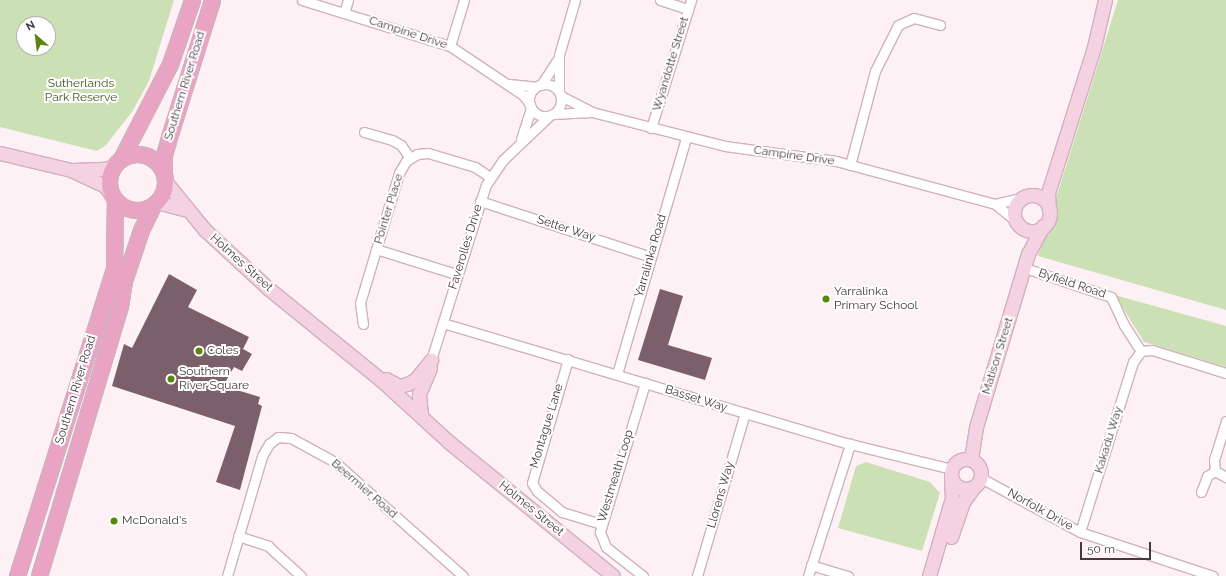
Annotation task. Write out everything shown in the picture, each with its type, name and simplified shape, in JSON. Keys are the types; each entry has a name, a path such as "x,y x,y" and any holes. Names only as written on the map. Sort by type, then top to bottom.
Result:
{"main road":[{"name":"Southern River Road","path":"117,162 170,64 192,0"},
{"name":"Southern River Road","path":"165,177 164,155 212,0"},
{"path":"1054,171 1046,183 1025,197 1015,207 1018,223 1033,231 1043,226 1049,211 1048,193 1094,47 1104,0"},
{"path":"1094,47 1097,46 1113,0"},
{"path":"0,153 71,170 105,186 113,197 133,210 155,203 187,210"},
{"path":"71,170 106,169 133,154 146,155 157,162 165,177 164,190 155,203"},
{"path":"113,197 110,175 117,162"},
{"name":"Holmes Street","path":"165,177 187,210 230,253 297,312 326,334 421,414 450,443 613,576"},
{"name":"Southern River Road","path":"17,576 114,268 113,197"},
{"path":"1025,197 1039,197 1049,211"},
{"name":"Southern River Road","path":"39,576 118,313 124,281 141,230 155,203"},
{"name":"Matison Street","path":"1018,223 1028,254"},
{"name":"Matison Street","path":"971,459 976,427 1028,254 1043,226"},
{"name":"Holmes Street","path":"297,312 303,320 409,413 445,442 450,443"},
{"path":"326,334 345,342 380,374 399,386 415,380 431,360"},
{"path":"421,414 419,394 429,373 431,360"},
{"path":"929,576 952,498 951,473 962,459 971,459 980,467 981,478 963,502 938,576"},
{"path":"951,473 957,486 973,488"}],"street":[{"name":"Campine Drive","path":"302,0 450,46 523,95 530,106"},
{"path":"344,13 348,0"},
{"path":"450,46 464,0"},
{"path":"559,55 538,86 530,94 530,106 539,115 551,115 560,107 559,55 575,0"},
{"path":"660,0 689,4"},
{"name":"Wyandotte Street","path":"652,128 689,4"},
{"path":"850,165 875,71 898,25 914,18 940,25"},
{"name":"Campine Drive","path":"505,84 538,86"},
{"path":"538,86 550,84 560,93"},
{"name":"Campine Drive","path":"560,93 592,112 686,138 725,146 836,161 995,204 1011,203 1025,197"},
{"name":"Faverolles Drive","path":"520,143 530,106"},
{"name":"Campine Drive","path":"551,115 592,112"},
{"name":"Faverolles Drive","path":"431,360 456,274 480,201 490,177 520,143 551,115"},
{"path":"364,132 396,142 410,157 428,153 475,168 490,177"},
{"name":"Yarralinka Road","path":"617,374 686,138"},
{"name":"Pointer Place","path":"363,324 360,303 399,173 410,157"},
{"name":"Setter Way","path":"480,201 651,257"},
{"name":"Campine Drive","path":"995,204 1018,223"},
{"path":"376,249 456,274"},
{"name":"Byfield Road","path":"1025,268 1111,297 1124,325 1141,351"},
{"name":"Basset Way","path":"443,323 951,473"},
{"path":"1141,351 1152,350 1226,373"},
{"name":"Kakadu Way","path":"1080,532 1133,362 1141,351"},
{"name":"Montague Lane","path":"568,360 532,483 537,491 562,512 601,524"},
{"name":"Westmeath Loop","path":"643,576 606,547 600,536 601,524 645,383"},
{"name":"Llorens Way","path":"697,576 745,413"},
{"path":"1215,470 1214,460 1226,421"},
{"name":"Beermier Road","path":"226,576 262,456 268,444 278,437 291,438 335,462 463,576"},
{"path":"808,576 850,444"},
{"path":"1215,470 1226,477"},
{"path":"1201,492 1207,476 1215,470"},
{"name":"Norfolk Drive","path":"981,478 1080,532 1213,576"},
{"path":"238,536 268,546 301,576"},
{"path":"811,565 848,576"}],"green space":[{"name":"Sutherlands Park Reserve","path":"0,0 174,0 149,81 132,112 106,145 97,151 0,127"},
{"path":"1118,0 1226,0 1226,310 1038,256"},
{"path":"1115,295 1226,326 1226,367 1144,342"},
{"path":"866,462 930,482 940,493 922,551 838,528 856,466"}],"building":[{"name":"Southern River Square","path":"169,274 197,290 188,307 249,337 243,349 252,354 242,371 234,367 223,386 260,397 258,404 262,406 240,490 216,482 235,426 112,386 124,344 132,348"},
{"path":"660,289 683,296 668,345 712,358 705,380 638,360"}],"place":[{"name":"Yarralinka Primary School","path":"826,299"},
{"name":"Coles","path":"199,351"},
{"name":"Southern River Square","path":"171,379"},
{"name":"McDonald's","path":"114,521"}]}
